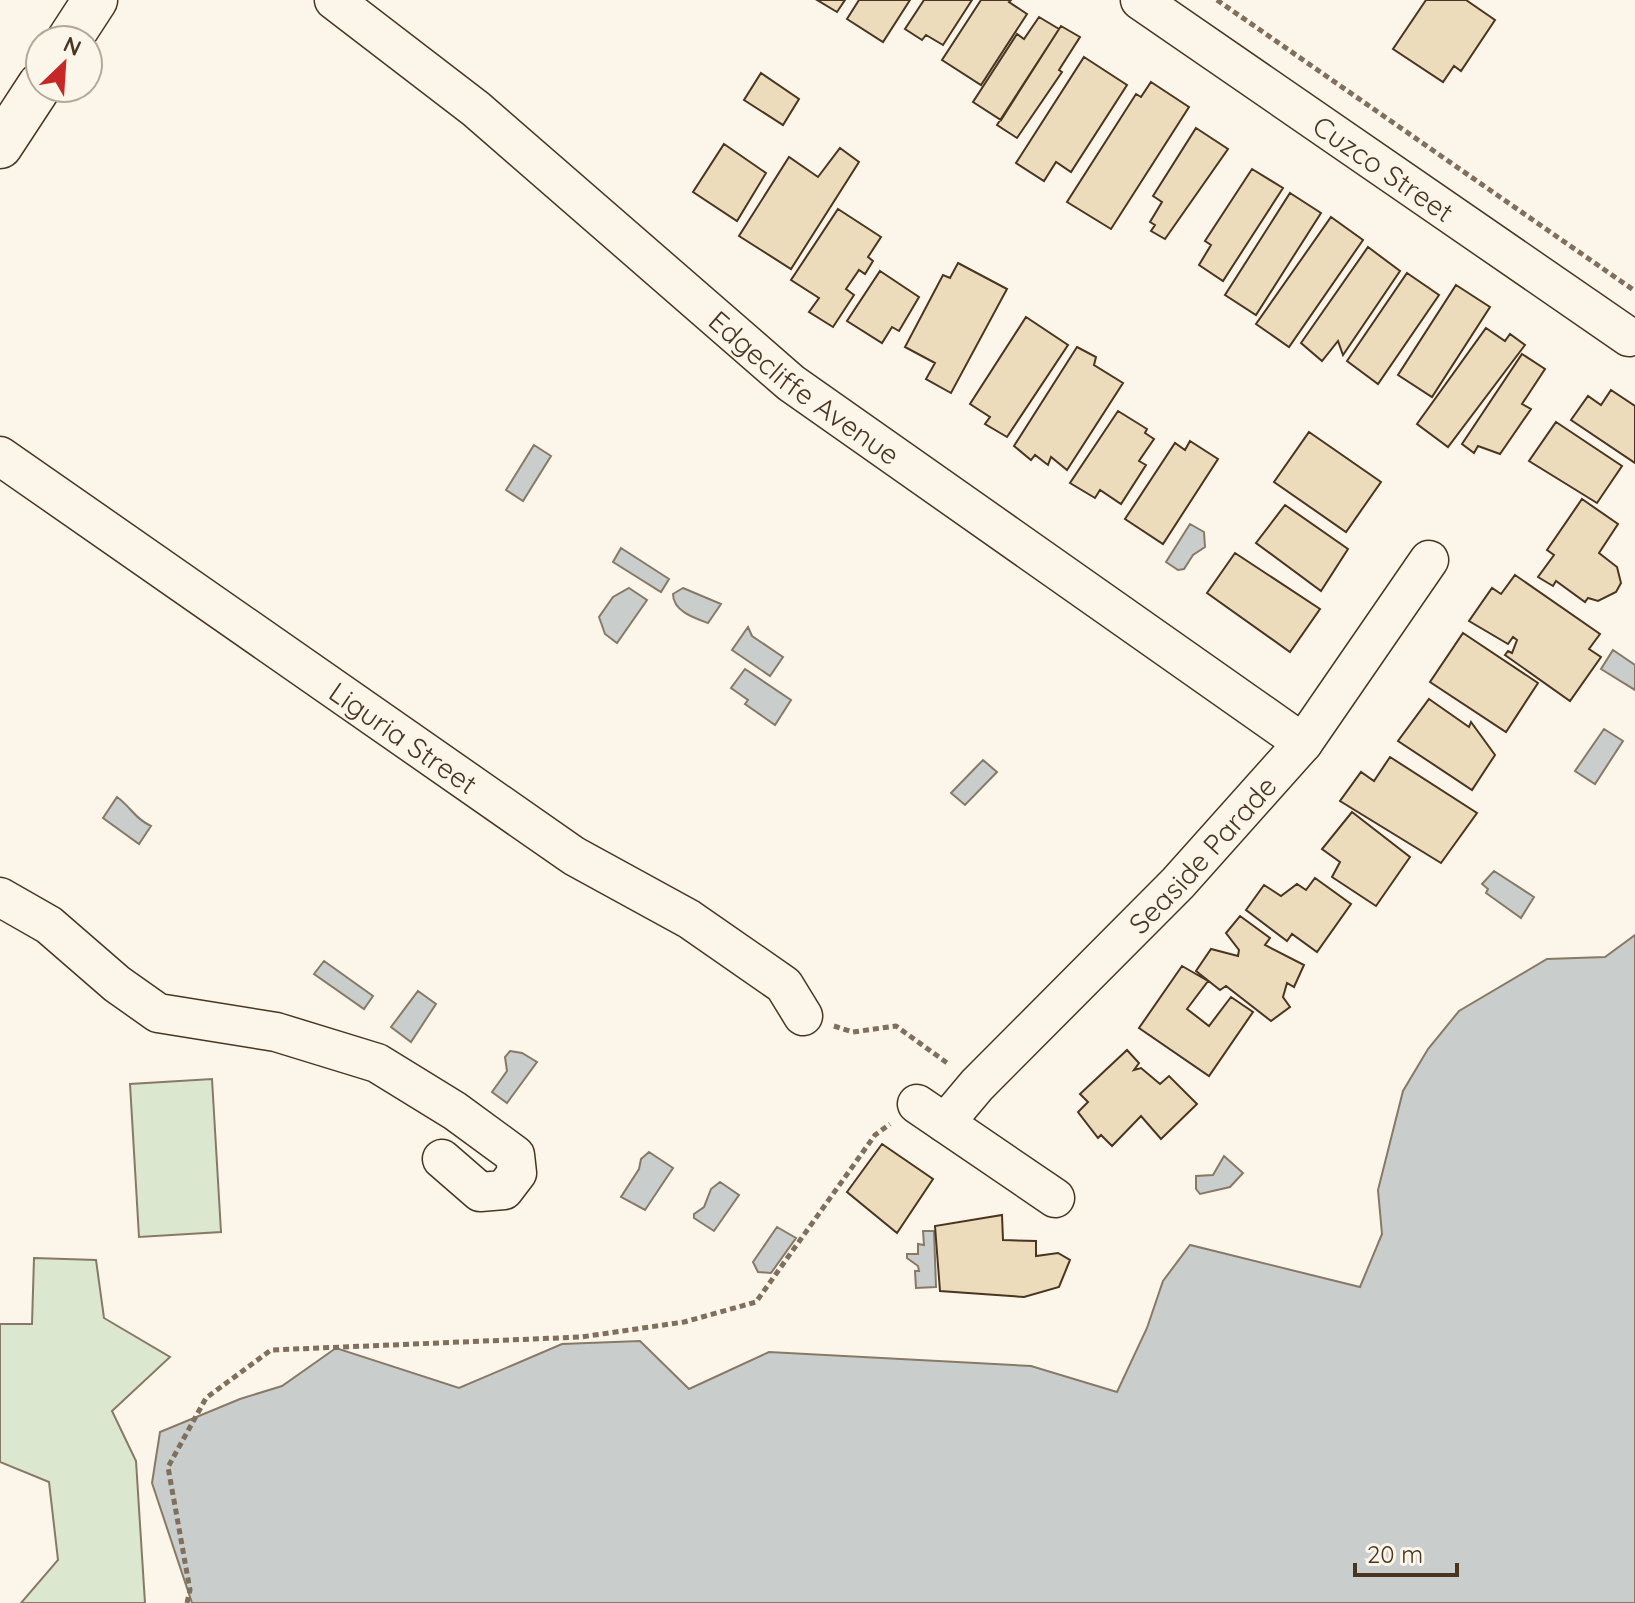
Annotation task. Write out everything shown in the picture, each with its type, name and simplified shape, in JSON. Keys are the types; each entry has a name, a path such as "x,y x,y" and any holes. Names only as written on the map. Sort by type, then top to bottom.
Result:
{"main road":[{"path":"79,24 95,0"},
{"path":"0,146 28,104"}],"street":[{"name":"Edgecliffe Avenue","path":"334,0 476,109 791,383 1303,743"},
{"name":"Cuzco Street","path":"1140,0 1629,337"},
{"name":"Liguria Street","path":"0,456 574,856 689,919 749,960 784,985 803,1016"},
{"name":"Seaside Parade","path":"1055,1198 931,1114 977,1085 1178,883 1303,743 1429,560"},
{"path":"0,897 49,925 117,984 158,1013 276,1032 377,1063 455,1111 515,1155 517,1173 504,1190 480,1192 442,1159"}],"path":[{"path":"1217,0 1635,291"},
{"path":"803,1016 853,1032 896,1026 977,1085"},
{"path":"187,1603 190,1590 168,1467 206,1398 271,1350 581,1337 684,1322 756,1302 875,1135"}],"green space":[{"path":"212,1079 221,1232 139,1237 130,1084"},
{"path":"34,1258 96,1260 104,1318 170,1357 112,1411 136,1461 145,1603 21,1603 58,1560 49,1482 0,1462 0,1324 32,1324"}],"shaded area":[{"path":"534,445 551,456 523,501 506,490"},
{"path":"1190,524 1204,532 1205,547 1193,555 1184,569 1178,570 1166,562"},
{"path":"621,548 669,579 661,592 613,562"},
{"path":"629,588 647,600 617,643 605,634 599,617 613,597"},
{"path":"683,588 721,604 708,623 685,613 676,605 673,594"},
{"path":"748,627 752,636 783,657 770,676 732,650"},
{"path":"1613,650 1635,665 1635,690 1601,669"},
{"path":"745,669 791,700 775,725 745,704 748,700 731,688"},
{"path":"1604,729 1623,741 1595,784 1575,771"},
{"path":"983,760 997,772 965,805 951,793"},
{"path":"117,797 151,826 139,844 103,818"},
{"path":"1494,871 1534,897 1521,918 1486,893 1488,889 1482,884"},
{"path":"1635,935 1635,1603 192,1603 152,1483 160,1432 240,1399 282,1386 336,1348 459,1388 562,1344 640,1341 689,1389 769,1352 1031,1366 1117,1392 1147,1328 1163,1281 1190,1245 1360,1287 1382,1234 1378,1190 1403,1091 1428,1049 1459,1011 1547,959 1605,957"},
{"path":"324,961 373,996 364,1009 314,974"},
{"path":"418,991 436,1004 411,1042 391,1027"},
{"path":"510,1051 522,1053 537,1062 507,1103 492,1092 507,1071 505,1057"},
{"path":"649,1152 673,1168 645,1210 621,1197 639,1169 641,1159"},
{"path":"1224,1156 1243,1173 1230,1187 1200,1194 1196,1189 1196,1176 1213,1175"},
{"path":"720,1182 739,1195 714,1231 694,1218 694,1214 704,1207 711,1189"},
{"path":"777,1227 796,1238 771,1273 758,1272 753,1262"},
{"path":"923,1231 934,1231 936,1287 916,1288 915,1271 919,1271 918,1266 907,1258 907,1254 918,1254 918,1244 924,1245"}],"building":[{"path":"817,0 845,0 837,12"},
{"path":"859,0 910,0 883,42 847,19"},
{"path":"924,0 972,0 943,45 926,35 922,40 905,29"},
{"path":"981,0 1011,0 1009,2 1027,14 981,85 942,60"},
{"path":"1426,0 1466,0 1495,20 1461,71 1454,66 1443,82 1393,49"},
{"path":"1039,17 1059,29 1001,120 973,102 1017,34 1024,39"},
{"path":"1061,26 1080,37 1059,70 1062,72 1017,138 997,125"},
{"path":"1084,57 1127,85 1071,172 1056,162 1044,181 1016,163"},
{"path":"761,73 799,99 783,125 744,100"},
{"path":"1151,82 1189,107 1111,229 1067,202 1136,94 1141,97"},
{"path":"1196,128 1228,149 1165,239 1151,231 1155,225 1150,222 1162,202 1153,196"},
{"path":"724,144 766,173 737,221 693,192"},
{"path":"840,148 859,162 791,269 739,236 789,157 818,177"},
{"path":"1252,169 1283,188 1223,281 1199,265 1211,245 1205,241"},
{"path":"1290,193 1321,213 1256,315 1225,295"},
{"path":"838,209 881,237 868,257 873,261 865,274 859,270 846,289 854,295 833,327 809,312 819,298 791,280"},
{"path":"1331,217 1363,240 1289,347 1256,324"},
{"path":"1368,247 1400,271 1343,355 1338,341 1322,361 1301,343"},
{"path":"958,263 1007,289 951,393 926,379 935,363 905,347 943,275 950,278"},
{"path":"880,271 919,297 899,331 892,327 882,343 847,321"},
{"path":"1407,273 1439,295 1378,384 1347,361"},
{"path":"1456,285 1490,307 1432,397 1398,375"},
{"path":"1026,317 1068,345 1007,437 985,424 990,417 970,404"},
{"path":"1486,328 1505,341 1510,334 1525,345 1448,447 1417,424"},
{"path":"1077,347 1096,357 1094,365 1123,383 1067,470 1051,457 1048,465 1035,455 1031,460 1014,446"},
{"path":"1522,354 1545,369 1522,404 1531,409 1500,454 1478,446 1474,453 1462,444"},
{"path":"1611,390 1635,406 1635,463 1571,420 1588,396 1601,405"},
{"path":"1118,411 1147,429 1145,433 1154,439 1139,461 1146,465 1121,504 1100,490 1095,498 1070,483"},
{"path":"1556,422 1622,466 1597,503 1529,461"},
{"path":"1309,432 1381,482 1346,532 1274,482"},
{"path":"1190,441 1218,459 1163,544 1125,519 1175,443 1185,450"},
{"path":"1582,499 1618,524 1599,553 1617,567 1621,583 1616,592 1598,601 1588,598 1585,602 1556,581 1553,586 1538,577 1554,555 1547,550"},
{"path":"1285,505 1348,549 1321,591 1256,543"},
{"path":"1235,553 1320,609 1290,652 1207,593"},
{"path":"1515,575 1600,634 1589,649 1601,657 1570,701 1505,655 1508,651 1512,653 1517,640 1513,637 1508,644 1469,621 1492,588 1501,594"},
{"path":"1463,633 1538,683 1506,732 1430,682"},
{"path":"1429,699 1469,727 1471,722 1495,755 1472,790 1398,741"},
{"path":"1390,757 1477,813 1441,863 1340,801 1361,772 1374,781"},
{"path":"1352,812 1410,857 1376,906 1332,877 1340,862 1322,849"},
{"path":"1315,878 1351,904 1317,952 1292,934 1287,941 1246,910 1264,885 1281,896 1297,884 1306,890"},
{"path":"1240,916 1270,938 1265,945 1304,965 1294,987 1287,983 1283,997 1290,1007 1271,1021 1226,986 1220,990 1196,971 1211,949 1238,956 1239,950 1226,933"},
{"path":"1182,966 1208,981 1187,1009 1209,1026 1231,997 1253,1012 1209,1076 1139,1028"},
{"path":"1127,1050 1139,1063 1134,1070 1141,1068 1160,1084 1169,1076 1197,1104 1161,1139 1141,1116 1112,1146 1101,1135 1098,1138 1078,1112 1088,1102 1080,1094"},
{"path":"882,1144 933,1179 897,1233 847,1192"},
{"path":"1002,1215 1003,1240 1036,1241 1036,1256 1058,1253 1070,1260 1059,1287 1024,1297 940,1291 935,1226"}]}
